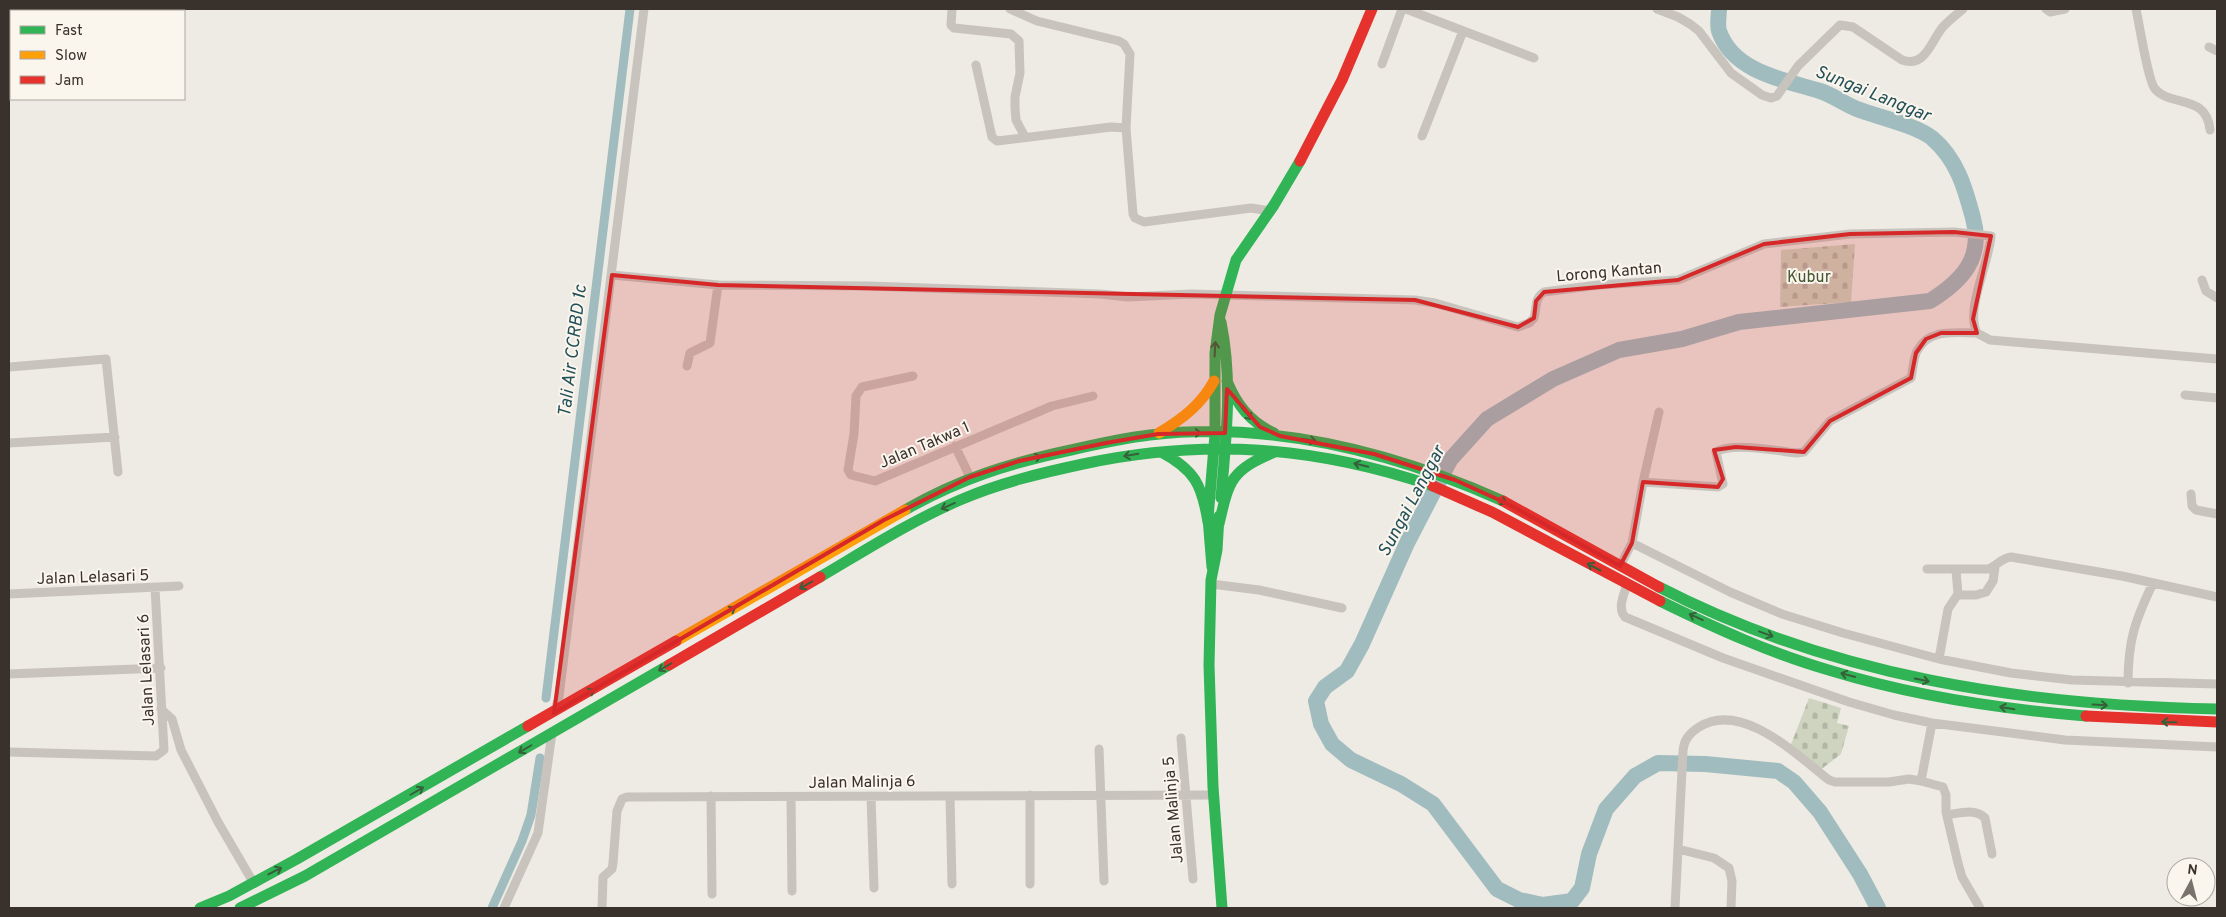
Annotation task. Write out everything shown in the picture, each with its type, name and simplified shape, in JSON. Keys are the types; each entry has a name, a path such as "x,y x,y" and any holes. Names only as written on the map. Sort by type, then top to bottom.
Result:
{"main road":[{"path":"1220,433 1214,381 1216,341 1233,269 1244,245 1270,211 1294,172 1343,77 1372,9"},
{"path":"1220,319 1226,342 1227,381 1220,433 1213,523 1208,551 1212,567 1210,651 1214,795 1222,908"},
{"path":"1158,434 1193,412 1206,398 1214,381"},
{"path":"1227,381 1234,399 1245,413 1260,427 1280,436"},
{"path":"200,908 229,896 306,854 554,713 884,520 970,477 1044,455 1158,434 1220,433 1280,436 1341,446 1413,465 1455,480 1508,504 1681,598 1750,628 1807,649 1900,675 1976,690 2077,704 2217,710"},
{"path":"240,908 305,876 934,512 977,493 1022,478 1157,451 1219,448 1281,450 1337,459 1407,479 1471,502 1627,584 1748,641 1802,662 1897,688 1973,703 2075,716 2164,722 2217,722"},
{"path":"1213,523 1232,478 1253,460 1281,450"},
{"path":"1157,451 1178,460 1196,478 1203,492 1213,523"}],"street":[{"path":"554,713 560,686 644,9"},
{"path":"952,9 951,25 954,28 1004,32 1011,34 1019,41 1020,73 1015,97 1015,108 1016,120 1025,137"},
{"path":"1010,9 1038,21 1124,44 1130,54 1126,128 1133,214 1139,221 1151,222 1251,208 1270,211"},
{"path":"1382,64 1404,9 1534,58"},
{"path":"1657,9 1678,16 1699,31 1732,73 1762,95 1771,98 1777,96 1798,66 1835,27 1843,24 1864,33 1902,60 1916,61 1932,46 1942,29 1963,9"},
{"path":"2046,9 2050,12 2065,9"},
{"path":"2136,9 2152,85 2163,94 2194,105 2210,121 2210,130"},
{"path":"1422,136 1463,31"},
{"path":"976,65 994,140 1001,142 1025,137 1111,127 1126,128"},
{"name":"Lorong Kantan","path":"1226,294 1415,300 1436,303 1518,327 1529,323 1534,318 1536,301 1544,292 1598,285 1678,280 1764,244 1850,234 1954,232 1991,236 1990,254 1982,277 1973,319 1977,333"},
{"path":"612,275 718,285 921,287 1100,294 1128,297 1226,294"},
{"path":"2202,280 2206,291 2217,298"},
{"path":"687,366 690,353 710,343 718,285"},
{"path":"1643,482 1718,487 1723,484 1724,479 1716,452 1720,450 1736,447 1797,453 1804,452 1830,421 1910,378 1916,353 1926,339 1941,332 1977,333 1990,340 2217,359"},
{"path":"9,367 106,358 118,472"},
{"name":"Jalan Takwa 1","path":"913,376 862,387 856,396 854,434 848,470 851,474 875,481 1052,406 1093,396"},
{"path":"2185,395 2217,398"},
{"path":"1620,566 1632,543 1643,482 1660,412"},
{"path":"9,443 115,437"},
{"path":"955,446 970,477"},
{"path":"2191,494 2192,506 2196,510 2217,514"},
{"path":"1632,543 1730,592 1782,614 1939,659 2011,673 2072,680 2217,684"},
{"path":"1958,594 1986,592 1993,581 1995,567 2004,558 2011,557 2054,563 2217,597"},
{"path":"1927,569 1956,570 1995,567"},
{"path":"1939,659 1948,609 1958,594 1959,587 1956,570"},
{"path":"2128,683 2128,656 2133,630 2153,583"},
{"path":"1211,584 1259,590 1342,608"},
{"path":"1627,584 1621,613 1640,624 1723,658 1849,702 1932,723 2065,740 2217,747"},
{"name":"Jalan Lelasari 5","path":"9,594 179,586"},
{"name":"Jalan Lelasari 6","path":"9,752 156,756 164,750 161,668 155,588"},
{"path":"9,674 161,668"},
{"path":"161,709 172,720 185,758 252,882"},
{"path":"1675,908 1683,743 1689,734 1699,727 1715,721 1732,720 1776,739 1829,780 1836,782 1889,782 1909,779 1943,787 1946,795 1947,815 1962,877 1980,908"},
{"path":"1921,781 1932,723"},
{"path":"504,908 538,833 552,733"},
{"name":"Jalan Malinja 5","path":"1181,738 1193,879"},
{"path":"1099,749 1104,882"},
{"path":"1030,795 1030,884"},
{"name":"Jalan Malinja 6","path":"602,908 602,877 612,869 614,863 617,811 622,799 635,796 1214,795"},
{"path":"711,796 712,894"},
{"path":"871,796 874,888"},
{"path":"950,796 952,884"},
{"path":"791,797 792,891"},
{"path":"1947,815 1969,812 1982,815 1985,818 1992,854"},
{"path":"1678,849 1714,858 1729,868 1732,880 1731,908"}],"highlighted area":[{"path":"1954,232 1991,236 1973,319 1977,333 1941,333 1926,339 1916,353 1911,378 1830,421 1804,452 1736,447 1714,450 1723,479 1718,487 1643,482 1632,543 1620,566 1508,504 1455,480 1374,454 1280,436 1260,427 1227,389 1225,433 1158,434 1019,461 970,477 884,520 554,713 612,275 718,285 1415,300 1518,327 1534,318 1536,301 1544,292 1678,280 1764,244 1850,234"}],"green space":[{"name":"Kubur","path":"1855,244 1851,302 1780,307 1781,250"},
{"path":"1809,698 1841,708 1837,723 1849,726 1841,754 1819,771 1790,747"}],"waterway":[{"name":"Tali Air CCRBD 1c","path":"546,698 630,9"},
{"name":"Sungai Langgar","path":"1719,9 1718,29 1726,45 1748,65 1776,78 1825,93 1857,109 1916,129 1925,133 1941,146 1959,175 1973,218 1976,232 1975,245 1973,257 1968,267 1952,285 1930,301 1739,322 1682,339 1619,350 1553,379 1487,419 1450,460 1407,543 1362,644 1347,671 1325,687 1316,701 1321,724 1332,744 1351,760 1401,784 1433,804 1497,889 1519,900 1543,905 1572,901 1582,888 1589,854 1606,809 1635,776 1658,763 1705,764 1778,771 1794,782 1820,812 1860,874 1878,908"},
{"name":"Tali Air CCRBD 1c","path":"492,908 522,841 531,815 540,758"}],"traffic: fast":[{"path":"1212,567 1208,518 1215,435 1215,353 1220,315 1236,260 1274,205 1300,161"},
{"path":"1221,322 1225,344 1228,388 1221,498"},
{"path":"1227,381 1235,398 1245,412 1258,424 1274,433"},
{"path":"905,510 945,489 985,473 1027,460 1130,438 1195,432 1241,433 1331,444 1418,468 1503,501"},
{"path":"820,577 906,526 975,494 1036,475 1128,456 1216,449 1260,450 1346,462 1433,486"},
{"path":"1161,452 1182,465 1195,480 1203,498 1208,522"},
{"path":"1219,524 1226,497 1234,478 1260,458 1275,452"},
{"path":"1219,516 1217,550 1211,580 1209,665 1213,787 1222,908"},
{"path":"1659,587 1725,618 1793,643 1861,664 1930,680 2072,701 2217,709"},
{"path":"1660,601 1766,649 1863,680 1958,700 2022,710 2086,716"},
{"path":"240,908 305,876 669,665"},
{"path":"200,908 229,896 297,859 528,726"}],"traffic: slow":[{"path":"1159,433 1190,411 1209,390 1214,381"},
{"path":"676,641 905,510"}],"traffic: jam":[{"path":"1300,161 1342,80 1372,9"},
{"path":"1433,486 1492,512 1660,601"},
{"path":"1503,501 1659,587"},
{"path":"669,665 820,577"},
{"path":"528,726 676,641"},
{"path":"2086,716 2217,722"}]}
